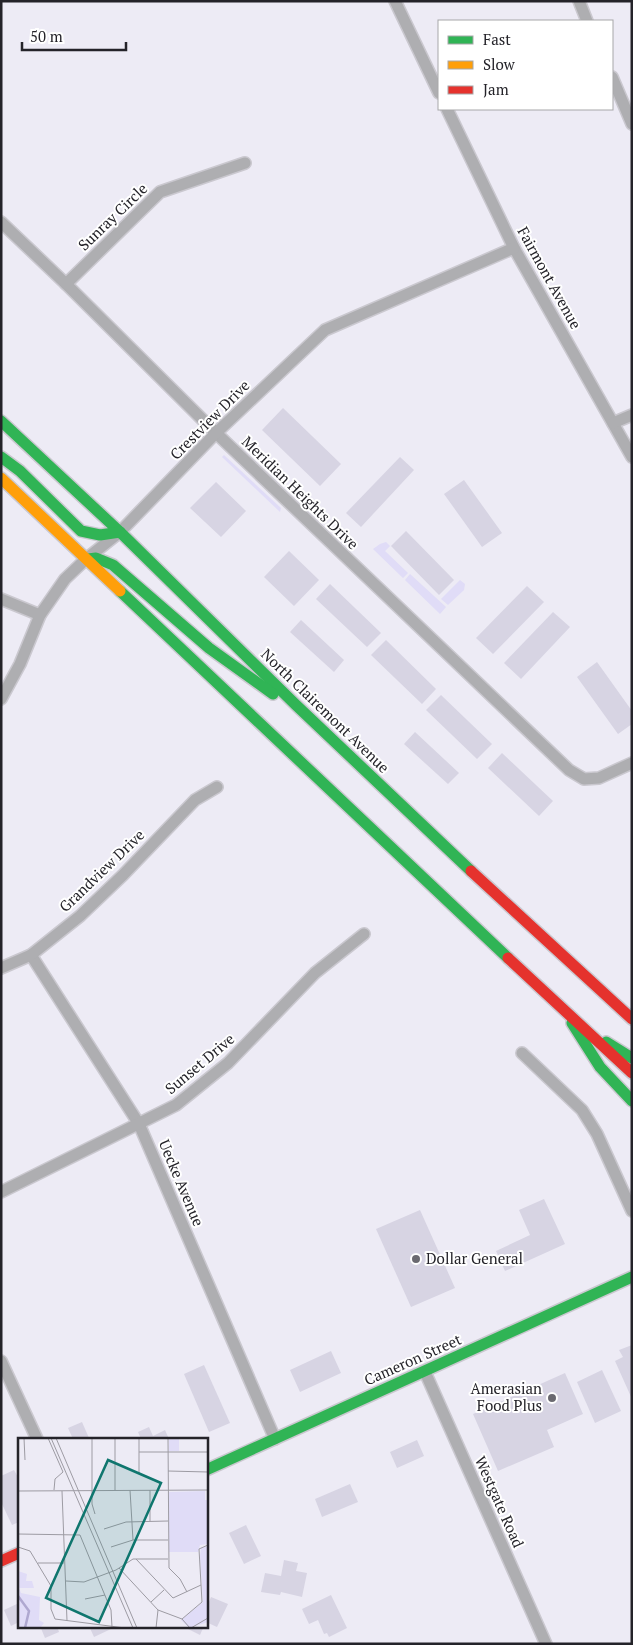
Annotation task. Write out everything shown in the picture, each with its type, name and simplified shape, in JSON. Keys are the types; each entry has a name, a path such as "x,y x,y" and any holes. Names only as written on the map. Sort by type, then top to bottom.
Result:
{"main road":[{"name":"North Clairemont Avenue","path":"1,420 120,532 312,720 459,860 632,1020"},
{"path":"1,456 20,471 81,531 100,535 120,532"},
{"path":"1,478 422,878 632,1073"},
{"path":"86,559 96,558 113,565 209,648 245,675 312,720"},
{"path":"564,1010 600,1067 632,1101"},
{"path":"583,1028 632,1058"},
{"name":"Cameron Street","path":"208,1469 632,1277"},
{"path":"1,1561 18,1553"}],"street":[{"path":"395,1 438,91"},
{"path":"579,1 588,20"},
{"path":"613,79 632,124"},
{"name":"Fairmont Avenue","path":"447,110 514,248 632,457"},
{"name":"Sunray Circle","path":"66,284 160,192 245,163"},
{"name":"Meridian Heights Drive","path":"1,222 216,432 569,770 584,779 599,778 632,762"},
{"name":"Crestview Drive","path":"1,699 20,664 40,615 65,578 120,532 216,432 325,330 514,248"},
{"path":"613,423 632,415"},
{"path":"1,598 40,615"},
{"name":"Grandview Drive","path":"1,968 31,955 80,916 195,800 217,787"},
{"name":"Sunset Drive","path":"1,1192 176,1105 228,1063 315,974 364,934"},
{"name":"Uecke Avenue","path":"31,955 139,1124 275,1439"},
{"path":"522,1053 582,1110 597,1134 632,1211"},
{"path":"1,1361 37,1438"},
{"name":"Westgate Road","path":"425,1372 546,1644"}],"shaded area":[{"path":"224,455 281,508 280,512 222,457"},
{"path":"386,542 390,546 385,551 408,573 403,578 373,549"},
{"path":"410,574 446,607 440,614 405,580"},
{"path":"460,580 465,584 464,590 448,605 441,599"}],"building":[{"path":"283,408 341,464 320,486 262,430"},
{"path":"400,457 414,470 361,527 346,513"},
{"path":"464,480 502,533 482,547 444,494"},
{"path":"216,482 246,511 221,537 190,508"},
{"path":"406,531 454,580 439,595 391,546"},
{"path":"289,551 319,580 294,606 264,577"},
{"path":"330,584 381,633 367,647 316,599"},
{"path":"527,586 544,602 493,654 476,638"},
{"path":"553,612 570,627 521,679 504,663"},
{"path":"301,620 344,660 334,672 290,632"},
{"path":"386,640 436,689 422,704 371,655"},
{"path":"597,662 632,711 632,724 618,734 577,677"},
{"path":"441,695 492,744 477,759 426,710"},
{"path":"415,732 459,773 448,784 404,744"},
{"path":"502,753 553,801 539,816 488,768"},
{"path":"544,1199 565,1244 505,1271 496,1251 530,1235 519,1210"},
{"name":"Dollar General","path":"420,1210 455,1288 411,1307 376,1229"},
{"path":"632,1345 632,1399 615,1361 623,1357 619,1350"},
{"path":"331,1351 341,1373 300,1392 290,1370"},
{"path":"204,1365 230,1423 209,1432 184,1374"},
{"path":"602,1370 621,1411 595,1423 577,1382"},
{"path":"565,1373 583,1414 547,1430 554,1447 498,1471 473,1414"},
{"path":"82,1422 89,1438 73,1438 68,1428"},
{"path":"149,1427 153,1436 165,1430 169,1438 141,1438 138,1432"},
{"path":"417,1440 424,1456 397,1468 390,1452"},
{"path":"14,1470 18,1477 18,1522 12,1525 1,1502 1,1476"},
{"path":"350,1484 358,1502 322,1517 315,1499"},
{"path":"246,1525 261,1556 244,1564 229,1533"},
{"path":"284,1560 298,1563 296,1571 307,1573 302,1597 281,1592 280,1595 261,1592 265,1573 281,1576"},
{"path":"331,1595 347,1628 329,1637 327,1633 324,1634 318,1620 309,1624 302,1609"},
{"path":"211,1597 228,1604 217,1627 208,1623 208,1604"},
{"path":"18,1603 18,1622 11,1626 4,1610"},
{"path":"41,1628 58,1628 59,1632 45,1638"},
{"path":"90,1628 111,1628 111,1629 94,1637"},
{"path":"186,1628 203,1628 200,1635"}],"traffic: fast":[{"path":"1,421 120,532 296,705 471,871"},
{"path":"1,457 20,471 81,531 100,535 120,532"},
{"path":"88,559 96,558 113,565 209,648 273,694"},
{"path":"120,591 508,958"},
{"path":"572,1023 600,1067 632,1101"},
{"path":"606,1042 632,1058"},
{"path":"208,1469 632,1277"}],"traffic: slow":[{"path":"1,478 120,591"}],"traffic: jam":[{"path":"471,871 632,1019"},
{"path":"508,958 632,1073"},
{"path":"1,1561 18,1553"}],"place":[{"name":"Dollar General","path":"416,1259"},
{"name":"Amerasian Food Plus","path":"552,1398"}]}
